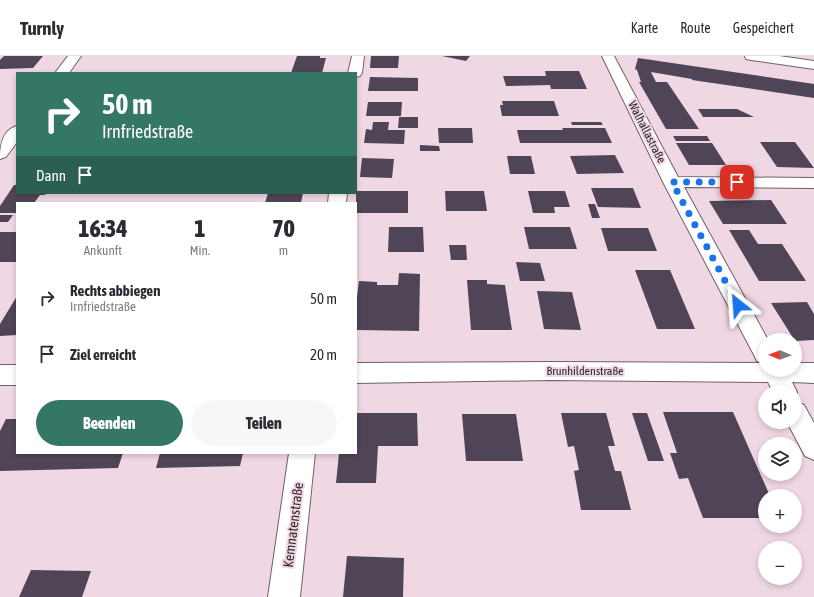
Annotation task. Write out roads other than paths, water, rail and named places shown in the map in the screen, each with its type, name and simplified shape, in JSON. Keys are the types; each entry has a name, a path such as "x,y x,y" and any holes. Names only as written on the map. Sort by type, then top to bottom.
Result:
{"street":[{"path":"63,72 75,56"},
{"path":"355,72 358,56"},
{"name":"Walhallastraße","path":"608,56 672,182 758,342"},
{"path":"751,56 814,65"},
{"path":"0,154 16,132"},
{"path":"672,182 814,182"},
{"name":"Brunhildenstraße","path":"357,373 550,370 758,372"},
{"name":"Brunhildenstraße","path":"802,373 814,373"},
{"path":"0,375 16,375"},
{"path":"802,425 814,448"},
{"name":"Kemnatenstraße","path":"284,597 302,454"}]}
